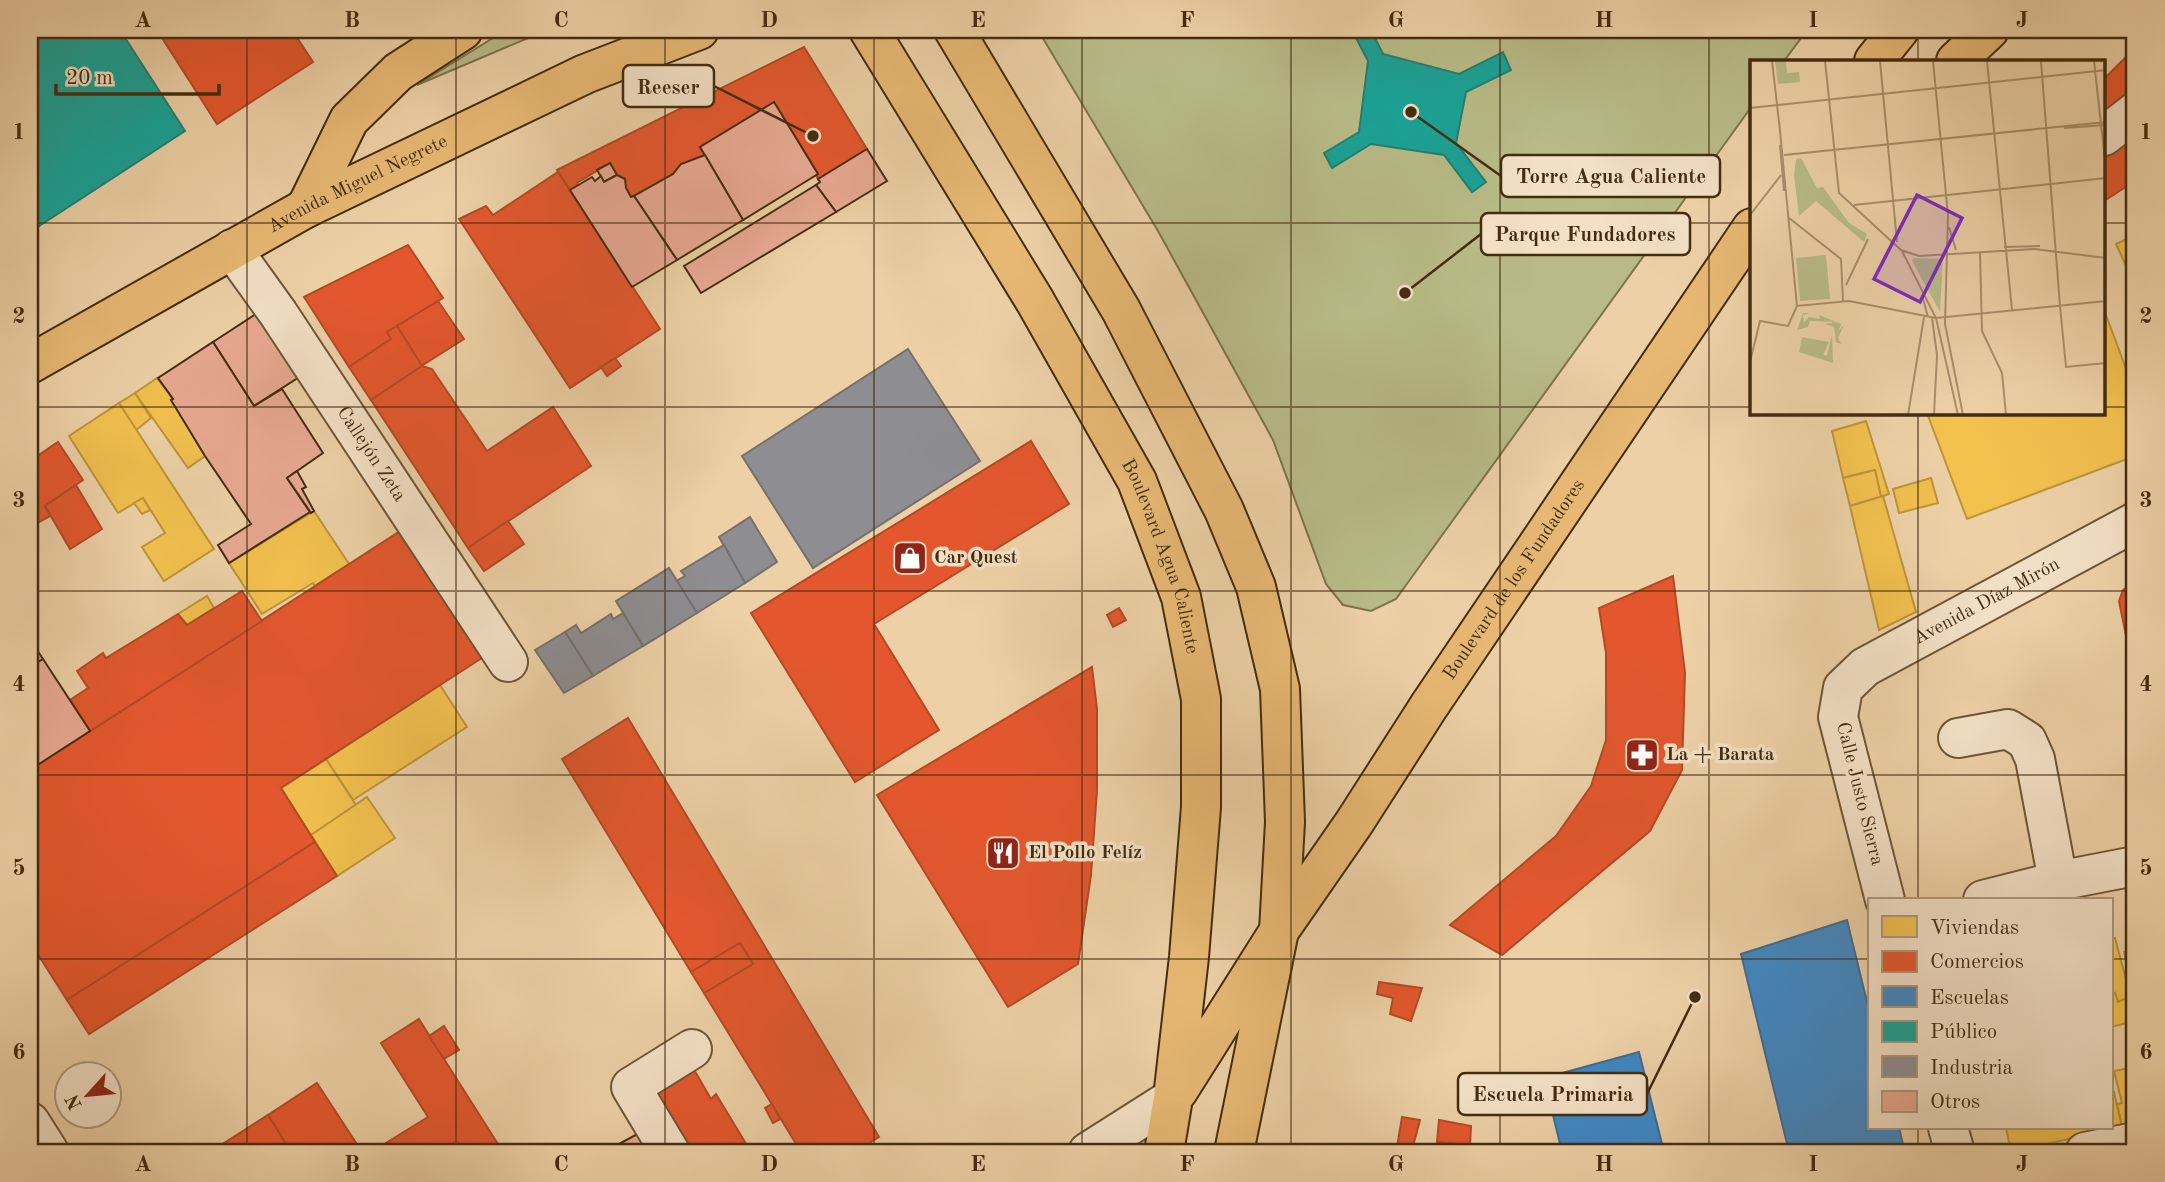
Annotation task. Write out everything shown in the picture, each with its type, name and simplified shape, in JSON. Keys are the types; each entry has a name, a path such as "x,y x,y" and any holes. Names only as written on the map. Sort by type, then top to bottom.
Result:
{"main road":[{"path":"306,208 349,120 398,72 463,30"},
{"name":"Avenida Miguel Negrete","path":"30,364 306,208 585,74 699,30"},
{"name":"Boulevard Agua Caliente","path":"869,30 1035,301 1137,481 1181,597 1200,699 1201,807 1189,957 1164,1152"},
{"path":"954,30 1121,310 1224,510 1256,587 1280,689 1285,822 1279,931 1234,1152"},
{"path":"1875,60 1899,30"},
{"path":"1957,60 1989,30"},
{"name":"Boulevard de los Fundadores","path":"1173,1098 1279,931 1750,231"}],"street":[{"path":"2106,134 2135,112"},
{"name":"Callejón Zeta","path":"232,249 278,313 508,662"},
{"name":"Avenida Díaz Mirón","path":"1843,688 1866,667 2135,522"},
{"name":"Calle Justo Sierra","path":"1843,688 1838,717 1884,898"},
{"path":"1958,738 2008,729 2027,741 2035,759 2058,881"},
{"path":"1991,898 2135,866"},
{"path":"670,1152 631,1087 692,1049"},
{"path":"1088,1152 1173,1098"},
{"path":"30,1122 49,1152"},
{"path":"1949,1130 1955,1152"},
{"path":"2085,1152 2135,1142"}],"green space":[{"path":"506,30 547,30 417,85"},
{"path":"1038,30 1807,30 1785,60 1750,60 1750,109 1396,599 1371,611 1343,605 1326,584 1273,440 1158,231"}],"building: Viviendas":[{"path":"2135,235 2135,285 2116,244"},
{"path":"2106,315 2135,393 2135,456 1967,519 1928,415 2106,415"},
{"path":"157,378 173,399 171,400 205,456 188,468 135,393"},
{"path":"135,393 151,418 136,430 119,403"},
{"path":"119,403 214,549 164,581 142,547 165,533 143,498 118,513 69,436"},
{"path":"1866,421 1889,494 1881,497 1875,470 1843,478 1832,431"},
{"path":"1875,470 1881,497 1850,506 1843,478"},
{"path":"1931,478 1938,503 1899,513 1893,489"},
{"path":"1883,496 1916,612 1879,630 1850,506"},
{"path":"143,498 150,510 142,514 134,503"},
{"path":"314,511 349,564 315,586 313,583 262,614 229,563"},
{"path":"207,596 214,608 187,625 178,614"},
{"path":"440,685 467,727 353,800 326,759"},
{"path":"326,759 356,805 311,835 281,788"},
{"path":"367,797 395,838 337,876 311,835"},
{"path":"2115,938 2131,998 2118,1002 2115,993 2112,994 2112,940"},
{"path":"2135,949 2135,1021 2112,1027 2112,994 2115,993 2118,1002 2134,995 2124,952"},
{"path":"2135,1067 2135,1124 2122,1127 2117,1104 2122,1103 2114,1071"},
{"path":"2114,1092 2122,1127 2112,1129"},
{"path":"2006,1130 2109,1130 2011,1152"}],"building: Comercios":[{"path":"157,30 292,30 313,62 217,124"},
{"path":"804,47 867,149 818,179 818,174 774,102 700,147 705,155 681,164 673,174 631,197 625,179 617,175 610,163 570,190 557,170"},
{"path":"2135,48 2135,181 2106,200 2106,77"},
{"path":"558,172 660,329 570,388 459,219 486,206 493,215"},
{"path":"408,245 443,298 387,332 391,339 349,367 304,297"},
{"path":"438,301 464,339 421,366 397,326"},
{"path":"397,326 422,366 371,400 349,367 391,339 387,332"},
{"path":"615,358 621,366 607,376 601,367"},
{"path":"422,366 432,369 487,451 553,407 591,466 468,548 371,400"},
{"name":"Car Quest","path":"1031,441 1069,504 874,624 939,730 855,782 751,613"},
{"path":"58,442 83,480 45,506 50,516 30,527 30,461"},
{"path":"76,485 102,529 70,549 45,506"},
{"path":"508,521 524,544 484,571 468,548"},
{"path":"405,528 488,654 281,788 315,842 67,1000 30,942 30,770"},
{"name":"La + Barata","path":"1673,576 1685,673 1682,770 1650,831 1502,955 1450,925 1556,836 1591,786 1606,740 1606,653 1599,608"},
{"path":"2135,583 2135,680 2119,601 2123,590"},
{"path":"242,591 262,621 90,731 70,700 88,688 77,671 103,653 106,658 178,614 187,625"},
{"path":"1119,608 1126,620 1113,627 1107,615"},
{"name":"El Pollo Felíz","path":"1092,667 1097,709 1097,790 1091,875 1078,964 1008,1007 877,795"},
{"path":"628,718 879,1137 855,1152 801,1152 704,993 753,964 740,943 691,972 562,759"},
{"path":"315,842 337,876 89,1034 67,1000"},
{"path":"740,943 753,964 704,993 691,972"},
{"path":"1379,982 1422,988 1411,1021 1390,1014 1393,998 1377,994"},
{"path":"419,1019 503,1152 392,1152 386,1143 428,1117 381,1043"},
{"path":"444,1026 459,1050 444,1059 429,1036"},
{"path":"693,1068 711,1099 716,1094 751,1152 687,1152 652,1093"},
{"path":"317,1083 362,1152 291,1152 268,1115"},
{"path":"772,1104 780,1119 773,1123 765,1108"},
{"path":"268,1115 291,1152 210,1152"},
{"path":"1402,1117 1420,1120 1412,1150 1397,1147"},
{"path":"1439,1120 1471,1126 1470,1145 1437,1142"}],"building: Escuelas":[{"path":"1847,920 1868,1006 1868,1130 1900,1130 1905,1152 1789,1152 1741,954"},
{"path":"1639,1052 1664,1152 1562,1152 1544,1078"}],"building: Público":[{"path":"30,30 120,30 185,131 30,232"},
{"path":"1352,30 1371,30 1383,54 1459,74 1503,52 1511,70 1466,92 1456,143 1486,182 1472,192 1444,155 1371,144 1332,168 1324,153 1359,132 1368,61"}],"building: Industria":[{"path":"908,349 980,461 813,568 742,456"},
{"path":"750,517 777,562 745,583 719,537"},
{"path":"724,545 745,583 697,613 676,581 685,576 681,571"},
{"path":"669,568 697,613 643,646 616,601"},
{"path":"623,613 643,646 593,676 565,632 576,625 581,633 611,614 613,619"},
{"path":"565,632 593,676 564,693 535,650"}],"building: Otros":[{"path":"774,102 818,174 743,220 700,147"},
{"path":"867,149 887,181 836,212 816,185 820,182 818,179"},
{"path":"705,155 743,220 677,260 634,196 673,174 681,164"},
{"path":"610,163 617,175 604,182 597,170"},
{"path":"617,175 625,179 631,197 634,196 677,260 632,287 570,190 592,177 595,181 601,176 604,182"},
{"path":"816,185 836,212 701,293 684,266"},
{"path":"262,310 304,374 254,406 213,342"},
{"path":"213,342 254,406 282,389 323,453 287,478 310,512 229,563 218,545 251,524 205,456 158,378"},
{"path":"297,471 306,487 302,489 314,511 311,513 287,478"},
{"path":"30,642 43,659 30,667"},
{"path":"43,659 90,731 39,764 30,751 30,667"},
{"path":"641,1132 652,1152 620,1152 617,1145"}],"place":[{"name":"Torre Agua Caliente","path":"1411,112"},
{"name":"Reeser","path":"813,136"},
{"name":"Parque Fundadores","path":"1405,293"},
{"name":"Car Quest","path":"910,558"},
{"name":"La + Barata","path":"1642,755"},
{"name":"El Pollo Felíz","path":"1003,853"},
{"name":"Escuela Primaria","path":"1695,997"}]}
